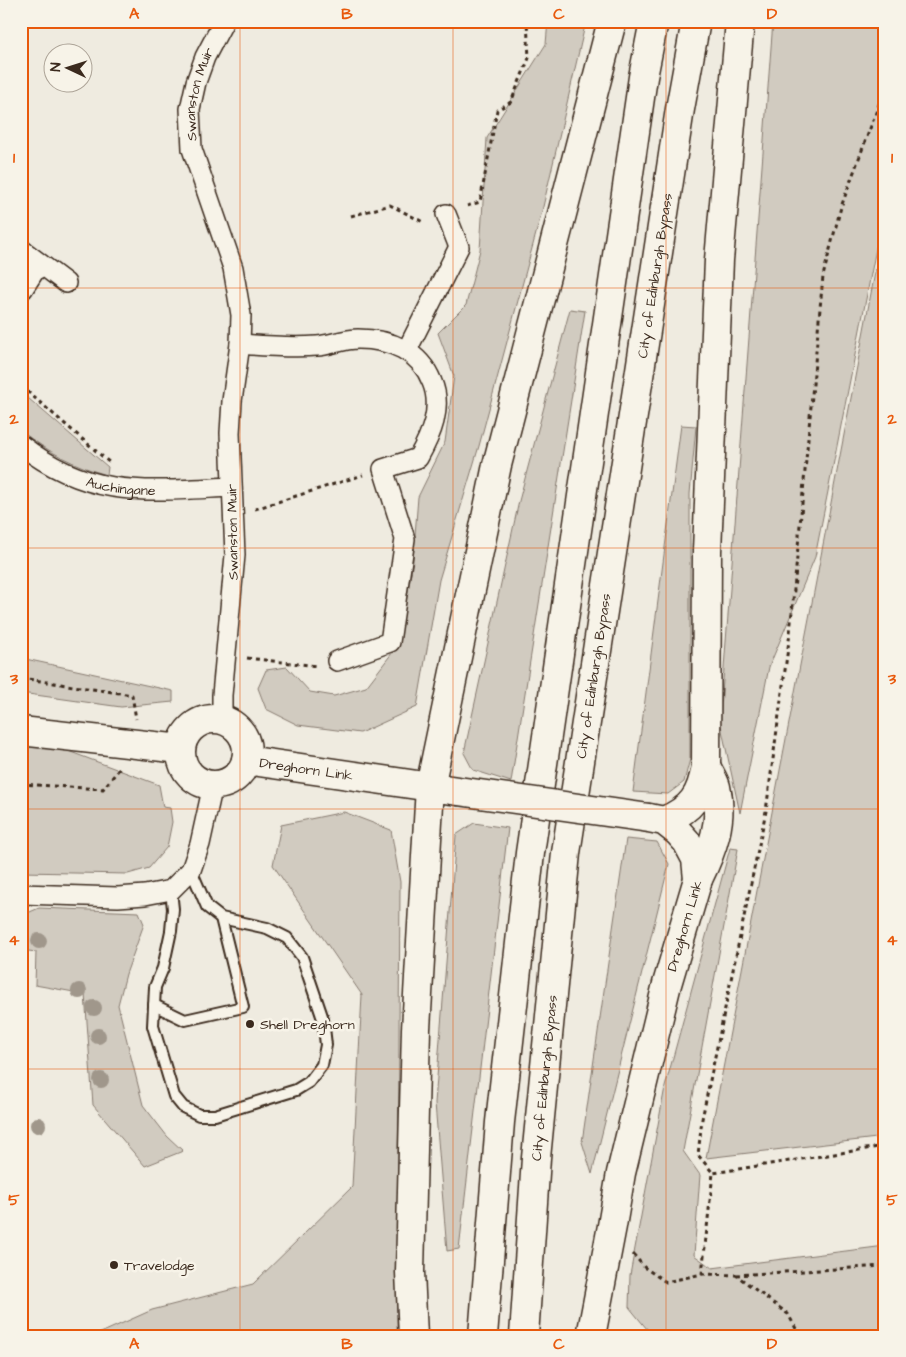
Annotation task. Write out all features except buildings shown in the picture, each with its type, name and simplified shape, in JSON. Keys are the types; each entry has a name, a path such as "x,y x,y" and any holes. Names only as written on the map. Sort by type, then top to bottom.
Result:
{"main road":[{"path":"412,1336 410,1272 416,1029 430,787 497,465 612,21"},
{"path":"483,1336 500,1122 530,853 642,87 654,21"},
{"name":"City of Edinburgh Bypass","path":"524,1336 536,1158 566,853 680,109 696,21"},
{"path":"657,819 681,813 693,802 703,784 706,766 707,551 719,260 740,21"},
{"path":"222,720 231,724 239,731 247,750 246,760 234,778 224,784 213,785 202,783 189,774 182,759 181,749 184,738 200,722 222,720"},
{"path":"21,731 181,749"},
{"name":"Dreghorn Link","path":"246,760 657,819 687,842 696,859 698,879 667,984 643,1080 621,1174 591,1336"},
{"path":"698,879 715,840 718,816 716,788 706,766"}],"street":[{"name":"Swanston Muir","path":"222,720 222,695 235,555 230,433 232,401 240,344 241,315 233,268 192,149 190,109 196,82 205,57 224,21"},
{"path":"407,350 458,247 446,214"},
{"path":"21,249 66,283"},
{"path":"22,289 39,264"},
{"path":"240,344 316,346 358,339 386,343 407,350 421,363 430,377 436,392 436,408 430,437 418,458 383,469 404,539 390,642 337,660"},
{"name":"Auchingane","path":"21,445 48,464 62,471 80,479 114,487 152,491 231,486"},
{"path":"21,894 118,897 145,895 170,890 190,870 200,844 213,785"}],"lane":[{"path":"170,890 173,909 171,931 162,968 155,987 153,1026 174,1096 183,1107 199,1115 215,1115 296,1090 309,1082 322,1065 326,1045 323,1019 302,957 287,938 267,928 221,918 207,907 190,870"},
{"path":"154,1004 185,1020 243,1007 221,918"}],"path":[{"path":"351,216 390,206 423,222 480,202 497,110 511,102 529,58 527,21"},
{"path":"702,1274 713,1173 698,1155 702,1119 766,811 790,633 823,276 841,207 885,88"},
{"path":"21,386 114,466 114,487"},
{"path":"234,516 383,469"},
{"path":"226,656 315,666 337,660"},
{"path":"21,678 132,696 140,744 103,790 21,784"},
{"path":"713,1173 885,1146"},
{"path":"612,1226 645,1268 666,1282 702,1274 736,1275 885,1266"},
{"path":"736,1275 788,1314 800,1336"}],"shaded area":[{"path":"548,21 586,21 542,211 479,446 439,580 417,707 360,733 298,725 266,709 258,688 266,670 287,667 310,692 334,696 366,687 399,644 413,561 418,497 445,442 454,376 438,333 466,305 480,250 487,138 546,44"},
{"path":"773,21 885,21 885,203 815,557 769,667 740,813 720,721"},
{"path":"885,220 885,1137 706,1158"},
{"path":"570,309 585,311 511,782 473,770 464,753 519,501"},
{"path":"21,392 108,467 107,475 62,458 21,431"},
{"path":"681,425 696,426 690,494 690,759 684,782 668,794 633,792"},
{"path":"21,658 173,691 173,702 121,707 21,693"},
{"path":"21,743 52,745 159,785 163,807 170,808 172,822 167,847 149,868 128,874 21,872"},
{"path":"344,812 391,830 400,882 397,1336 94,1336 152,1310 253,1284 352,1187 362,995 273,865 281,825"},
{"path":"474,823 508,828 459,1249 447,1251 435,1103 456,835"},
{"path":"626,839 657,842 669,864 592,1174 582,1142"},
{"path":"730,848 738,849 683,1151 700,1175 694,1255 712,1268 885,1246 885,1336 668,1336 647,1329 629,1307 630,1275 665,1087"},
{"path":"39,908 139,912 144,924 126,974 118,1005 143,1105 167,1136 183,1151 145,1166 93,1105 85,994 35,985 36,952 21,950 21,918 23,915"}],"place":[{"name":"Shell Dreghorn","path":"250,1024"},
{"name":"Travelodge","path":"114,1265"}]}
